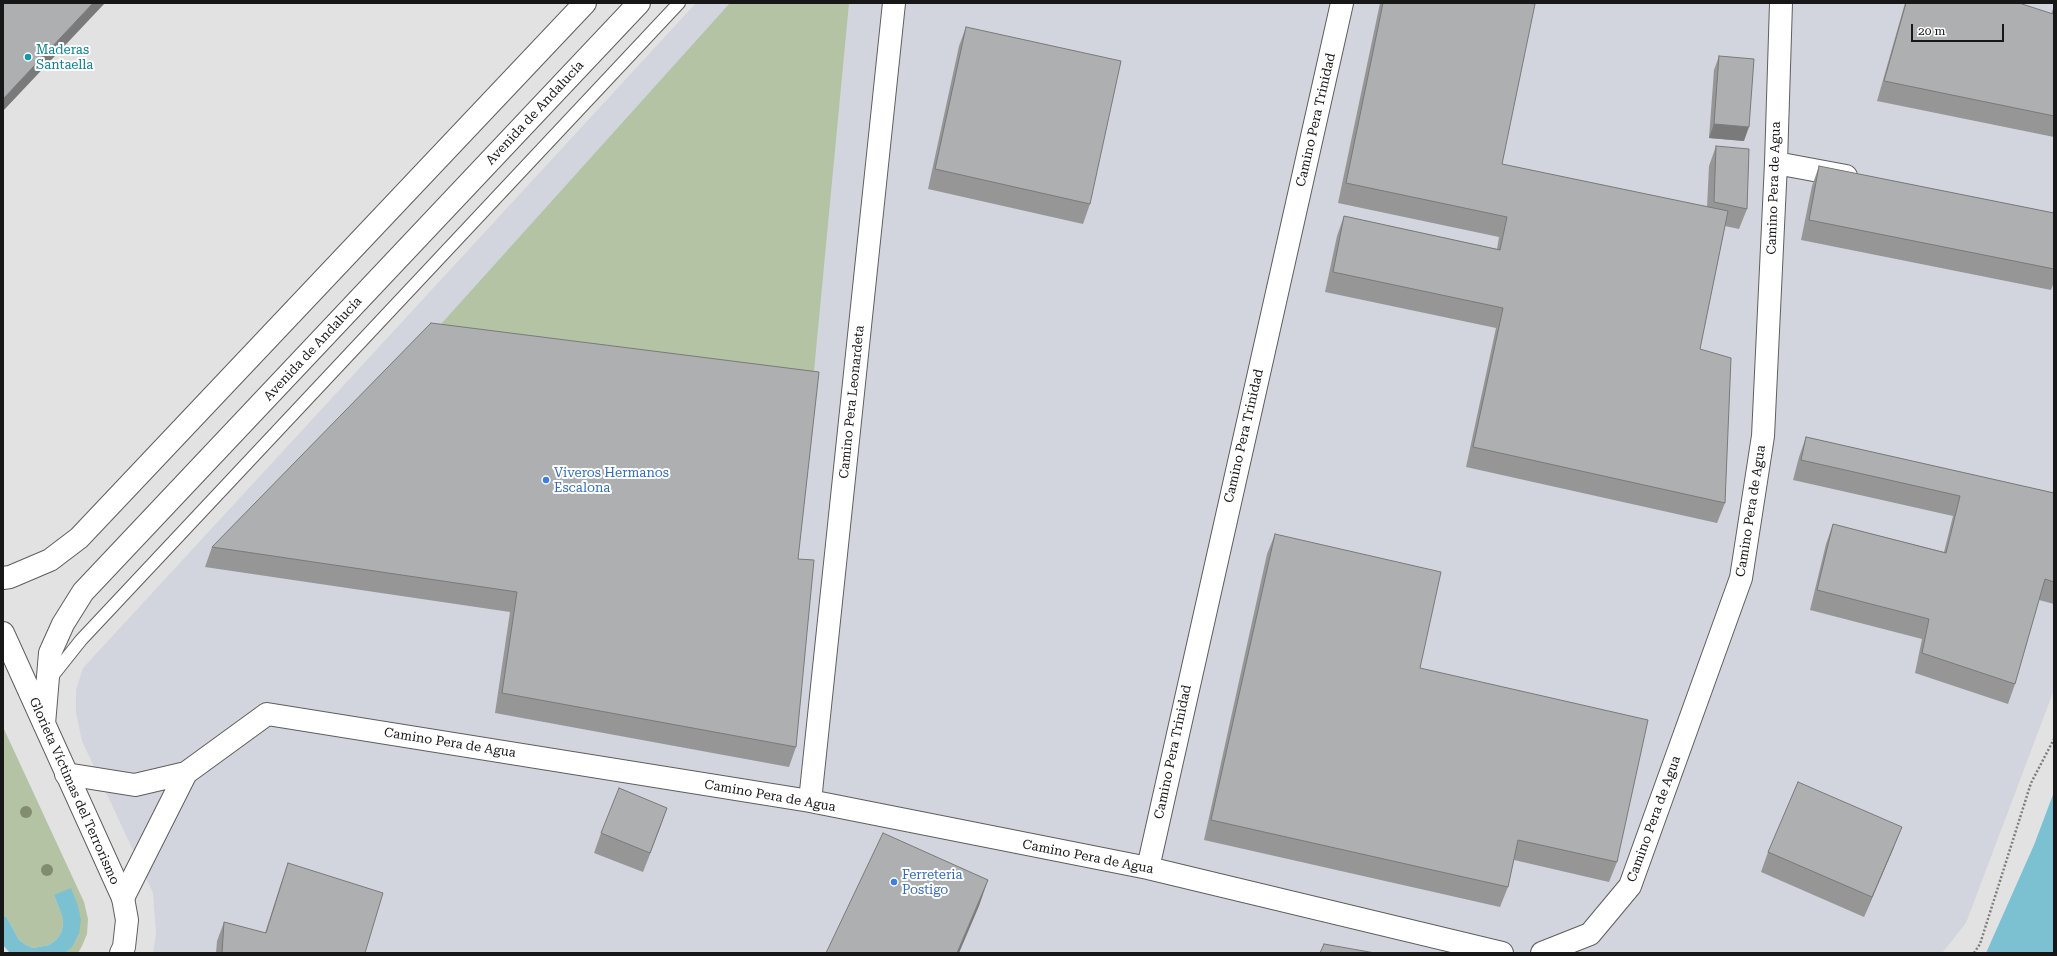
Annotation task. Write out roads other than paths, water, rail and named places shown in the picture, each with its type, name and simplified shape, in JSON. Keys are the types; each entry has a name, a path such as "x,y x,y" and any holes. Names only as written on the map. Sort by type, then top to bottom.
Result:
{"street":[{"path":"3,578 10,578 50,560 79,538 585,3"},
{"name":"Avenida de Andalucía","path":"44,724 50,653 63,624 83,592 639,3"},
{"name":"Camino Pera Leonardeta","path":"810,802 894,3"},
{"name":"Camino Pera Trinidad","path":"1148,868 1342,3"},
{"name":"Camino Pera de Agua","path":"1542,953 1590,934 1630,886 1741,578 1762,436 1776,163 1781,3"},
{"path":"1776,163 1868,180"},
{"name":"Glorieta Víctimas del Terrorismo","path":"3,633 123,898 127,920 124,947 121,953"},
{"name":"Camino Pera de Agua","path":"123,898 186,773 267,714 810,802 1148,868 1478,950 1502,953"},
{"path":"66,774 135,785 186,773"}],"lane":[{"path":"48,681 86,634 679,3"}],"water":[{"path":"2054,792 2054,953 1986,953 2034,845"},
{"path":"71,888 78,906 81,920 79,934 72,947 65,953 9,952 3,945 3,917 6,916 19,940 26,945 33,948 49,945 56,940 61,933 63,925 62,916 54,895"}],"place":[{"name":"Maderas Santaella","path":"28,57"},
{"name":"Viveros Hermanos Escalona","path":"546,480"},
{"name":"Ferreteria Postigo","path":"894,882"}]}
